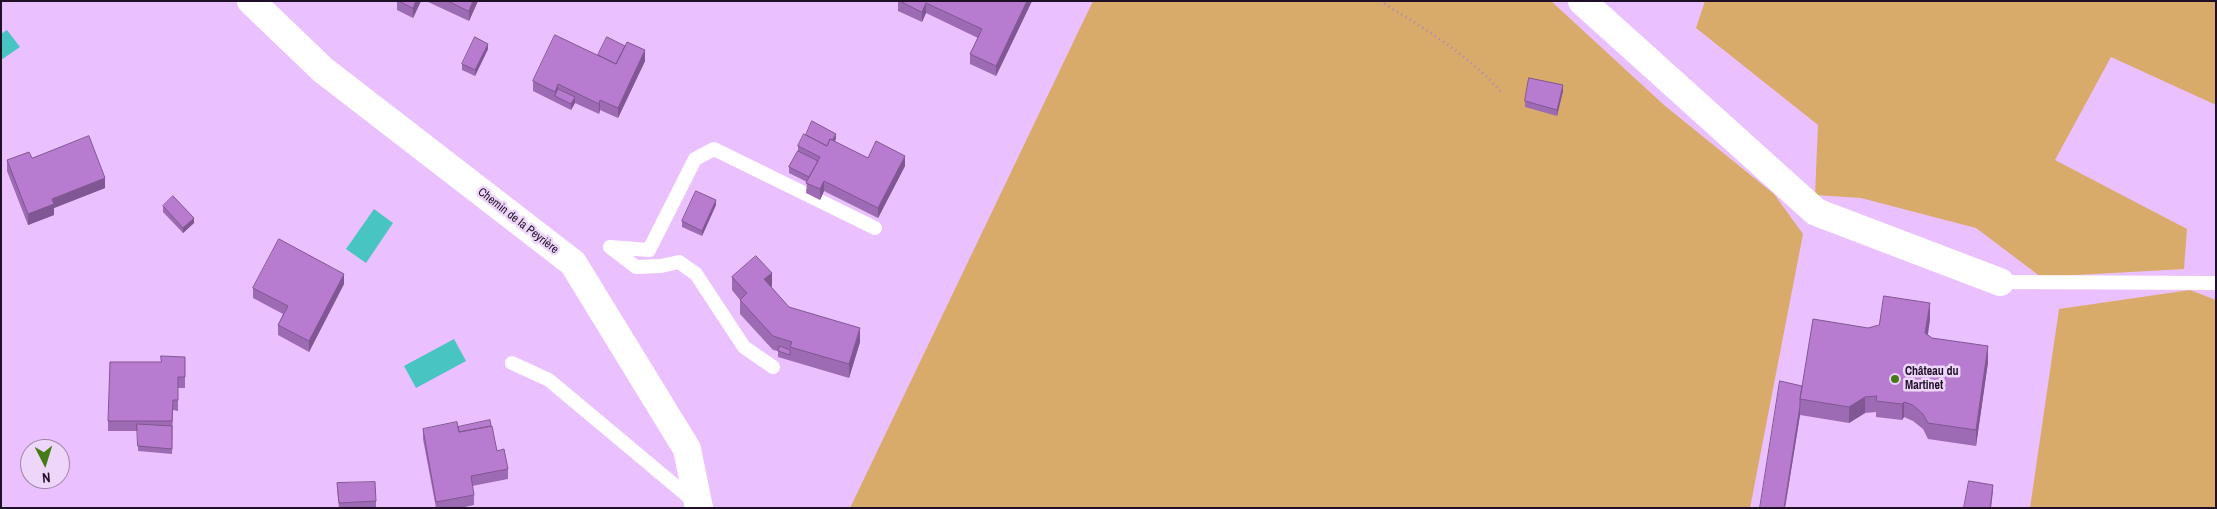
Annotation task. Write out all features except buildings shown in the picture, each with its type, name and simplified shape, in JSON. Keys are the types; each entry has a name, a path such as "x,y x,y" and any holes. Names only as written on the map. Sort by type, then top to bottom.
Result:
{"street":[{"name":"Chemin de la Peyrière","path":"251,1 323,70 573,263 686,448 699,507"},
{"path":"1582,1 1816,212 2000,282"}],"lane":[{"path":"773,367 744,347 696,274 679,262 661,266 636,267 610,247 649,250 695,159 714,149 874,228"},
{"path":"2000,282 2216,283"},
{"path":"512,363 549,380 699,507"}],"path":[{"path":"1380,1 1435,34 1494,83 1503,94"}],"shaded area":[{"path":"1093,1 1551,1 1664,105 1774,194 1803,234 1750,508 850,508"},
{"path":"1705,1 2216,1 2216,105 2111,57 2055,160 2187,229 2184,269 2041,277 1976,228 1861,198 1815,195 1818,125 1696,28"},
{"path":"7,30 20,47 1,60 1,34"},
{"path":"374,209 393,223 366,263 346,249"},
{"path":"2190,290 2216,300 2216,508 2030,508 2059,309"},
{"path":"454,339 466,361 416,388 404,366"}],"place":[{"name":"Château du Martinet","path":"1895,379"}]}
